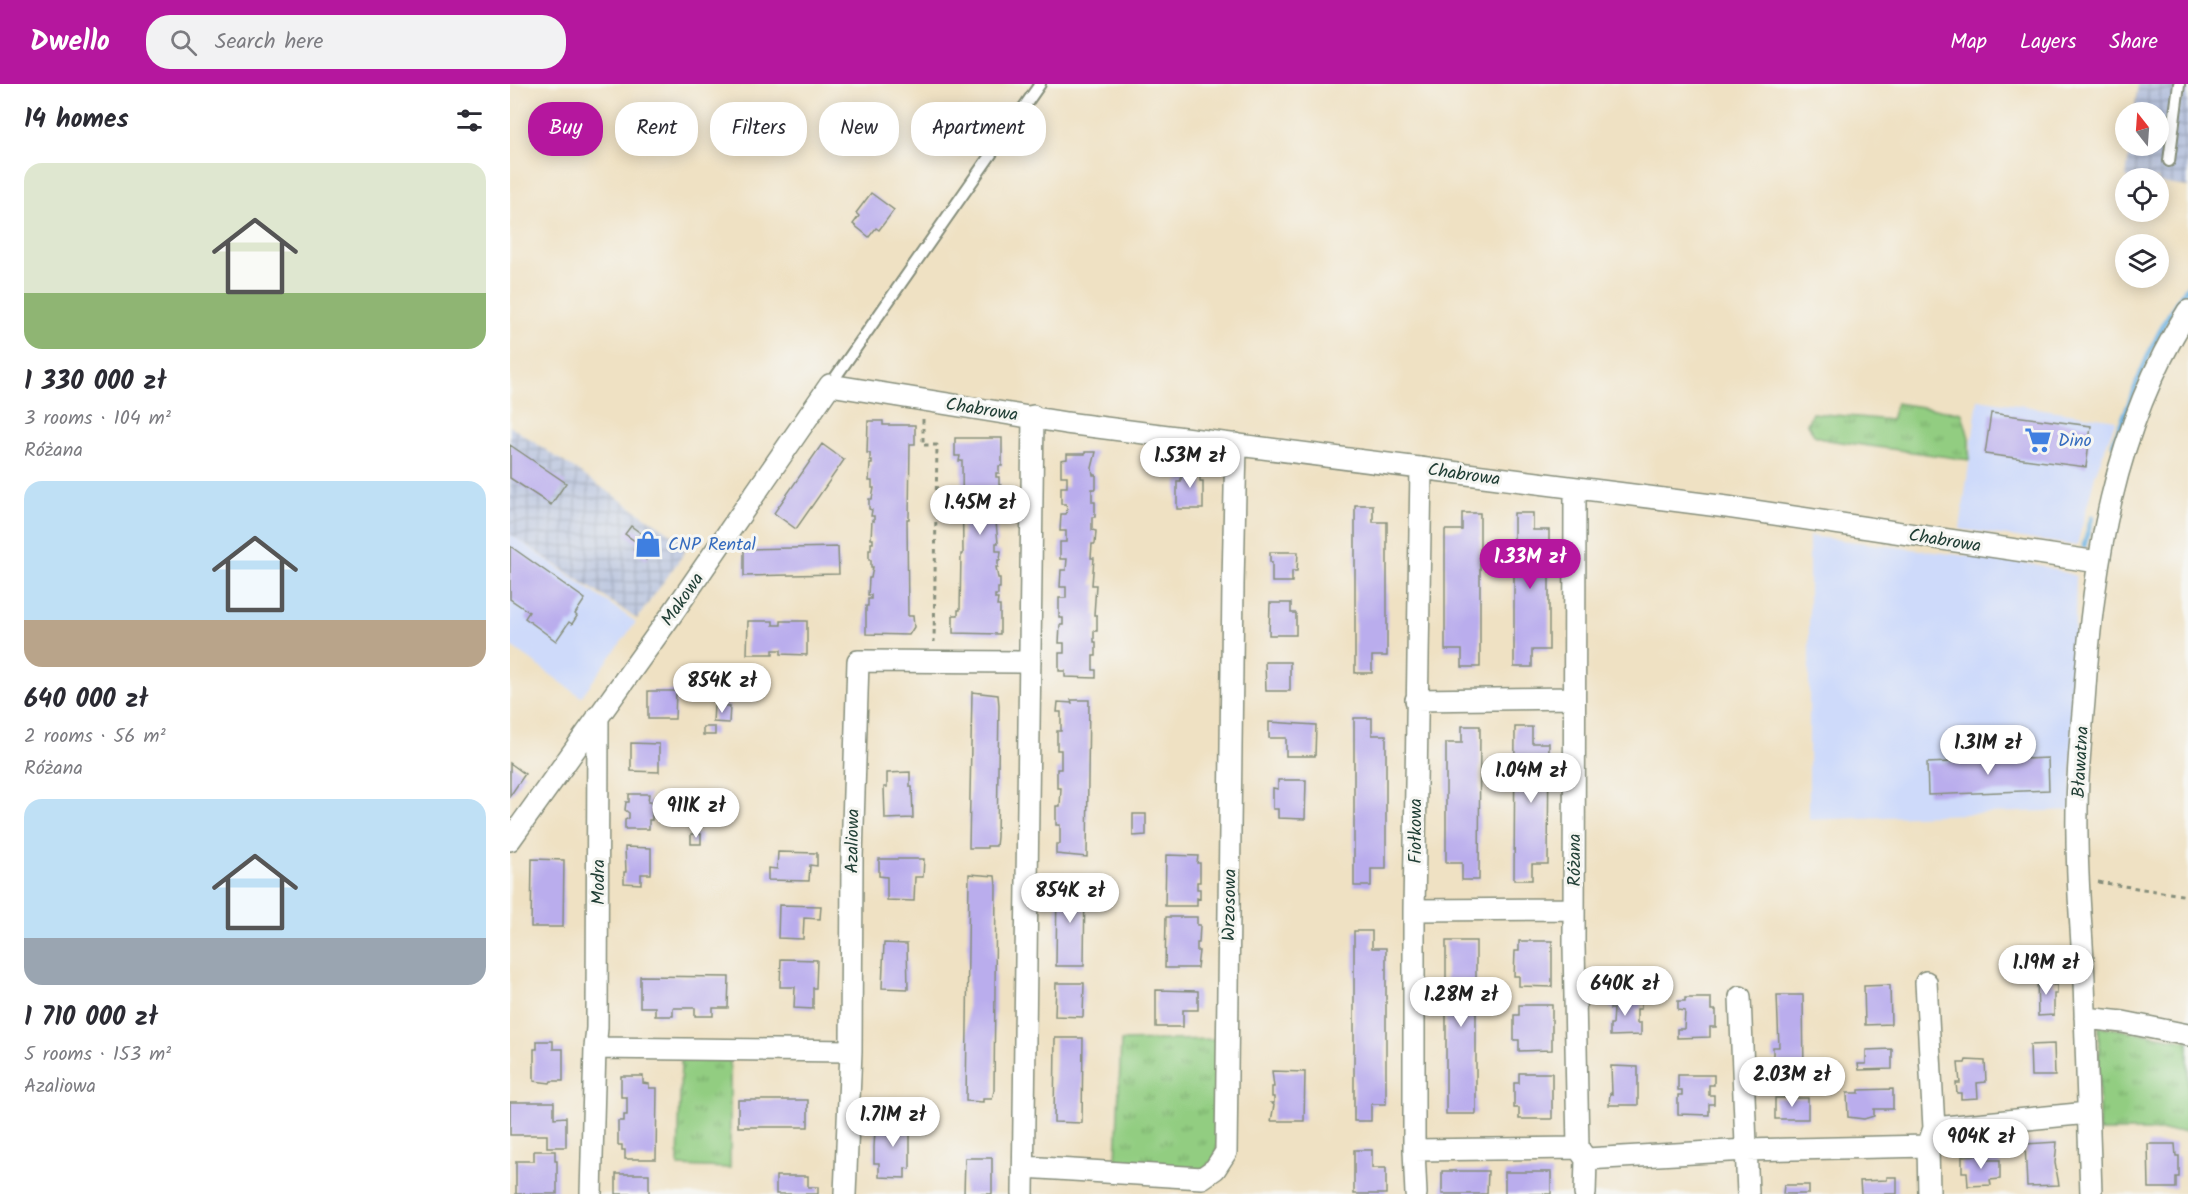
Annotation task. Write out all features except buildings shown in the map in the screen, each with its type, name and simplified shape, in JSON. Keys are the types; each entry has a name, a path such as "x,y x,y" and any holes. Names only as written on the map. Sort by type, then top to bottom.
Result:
{"street":[{"name":"Bławatna","path":"2091,1194 2077,835 2086,664 2098,562 2112,494 2127,438 2147,389 2188,311"},
{"name":"Chabrowa","path":"830,385 1066,423 1727,507 2098,562"},
{"name":"Makowa","path":"510,840 830,385"},
{"path":"1023,1194 1033,416"},
{"name":"Wrzosowa","path":"1024,1167 1202,1178 1215,1169 1226,1152 1236,444"},
{"name":"Fiołkowa","path":"1416,1194 1414,910 1421,468"},
{"name":"Różana","path":"1575,488 1574,909 1585,1194"},
{"name":"Azaliowa","path":"845,1194 851,1052 852,858 858,661 1030,662"},
{"path":"1416,700 1574,698"},
{"name":"Modra","path":"591,1194 597,1028 598,716"},
{"path":"1414,910 1574,909"},
{"path":"1926,982 1931,1137 1929,1194"},
{"path":"1740,997 1748,1194"},
{"path":"2085,1018 2123,1022 2188,1035"},
{"path":"595,1048 851,1052"},
{"path":"1414,1150 1582,1154 1747,1150 1931,1137 2088,1113"}],"lane":[{"path":"830,385 1040,84"},
{"path":"2169,160 2179,84"}],"path":[{"path":"923,419 923,445 937,445 934,662"},
{"path":"2079,879 2188,896"}],"shaded area":[{"path":"2138,84 2188,84 2188,187 2169,184 2169,168 2127,168 2129,156 2169,156 2169,102 2135,102"},
{"path":"1978,399 2116,420 2095,475 2077,546 1960,529"},
{"path":"510,426 682,541 685,552 637,619 510,534"},
{"path":"510,534 636,622 581,697 510,645"},
{"path":"1809,536 2039,565 2076,576 2071,810 1809,820"}],"green space":[{"path":"1896,403 1962,413 1969,438 1969,460 1827,440 1814,435 1807,424 1812,413 1891,420"},
{"path":"2099,1026 2188,1041 2188,1131 2099,1131"},
{"path":"1219,1039 1219,1137 1215,1158 1201,1172 1166,1172 1116,1161 1121,1041"},
{"path":"685,1057 730,1058 730,1168 678,1166 681,1060"}],"waterway":[{"path":"2113,444 2154,343 2175,304 2188,286"},
{"path":"2084,546 2092,517"}],"place":[{"name":"Dino","path":"2038,440"},
{"name":"CNP Rental","path":"648,544"}]}
